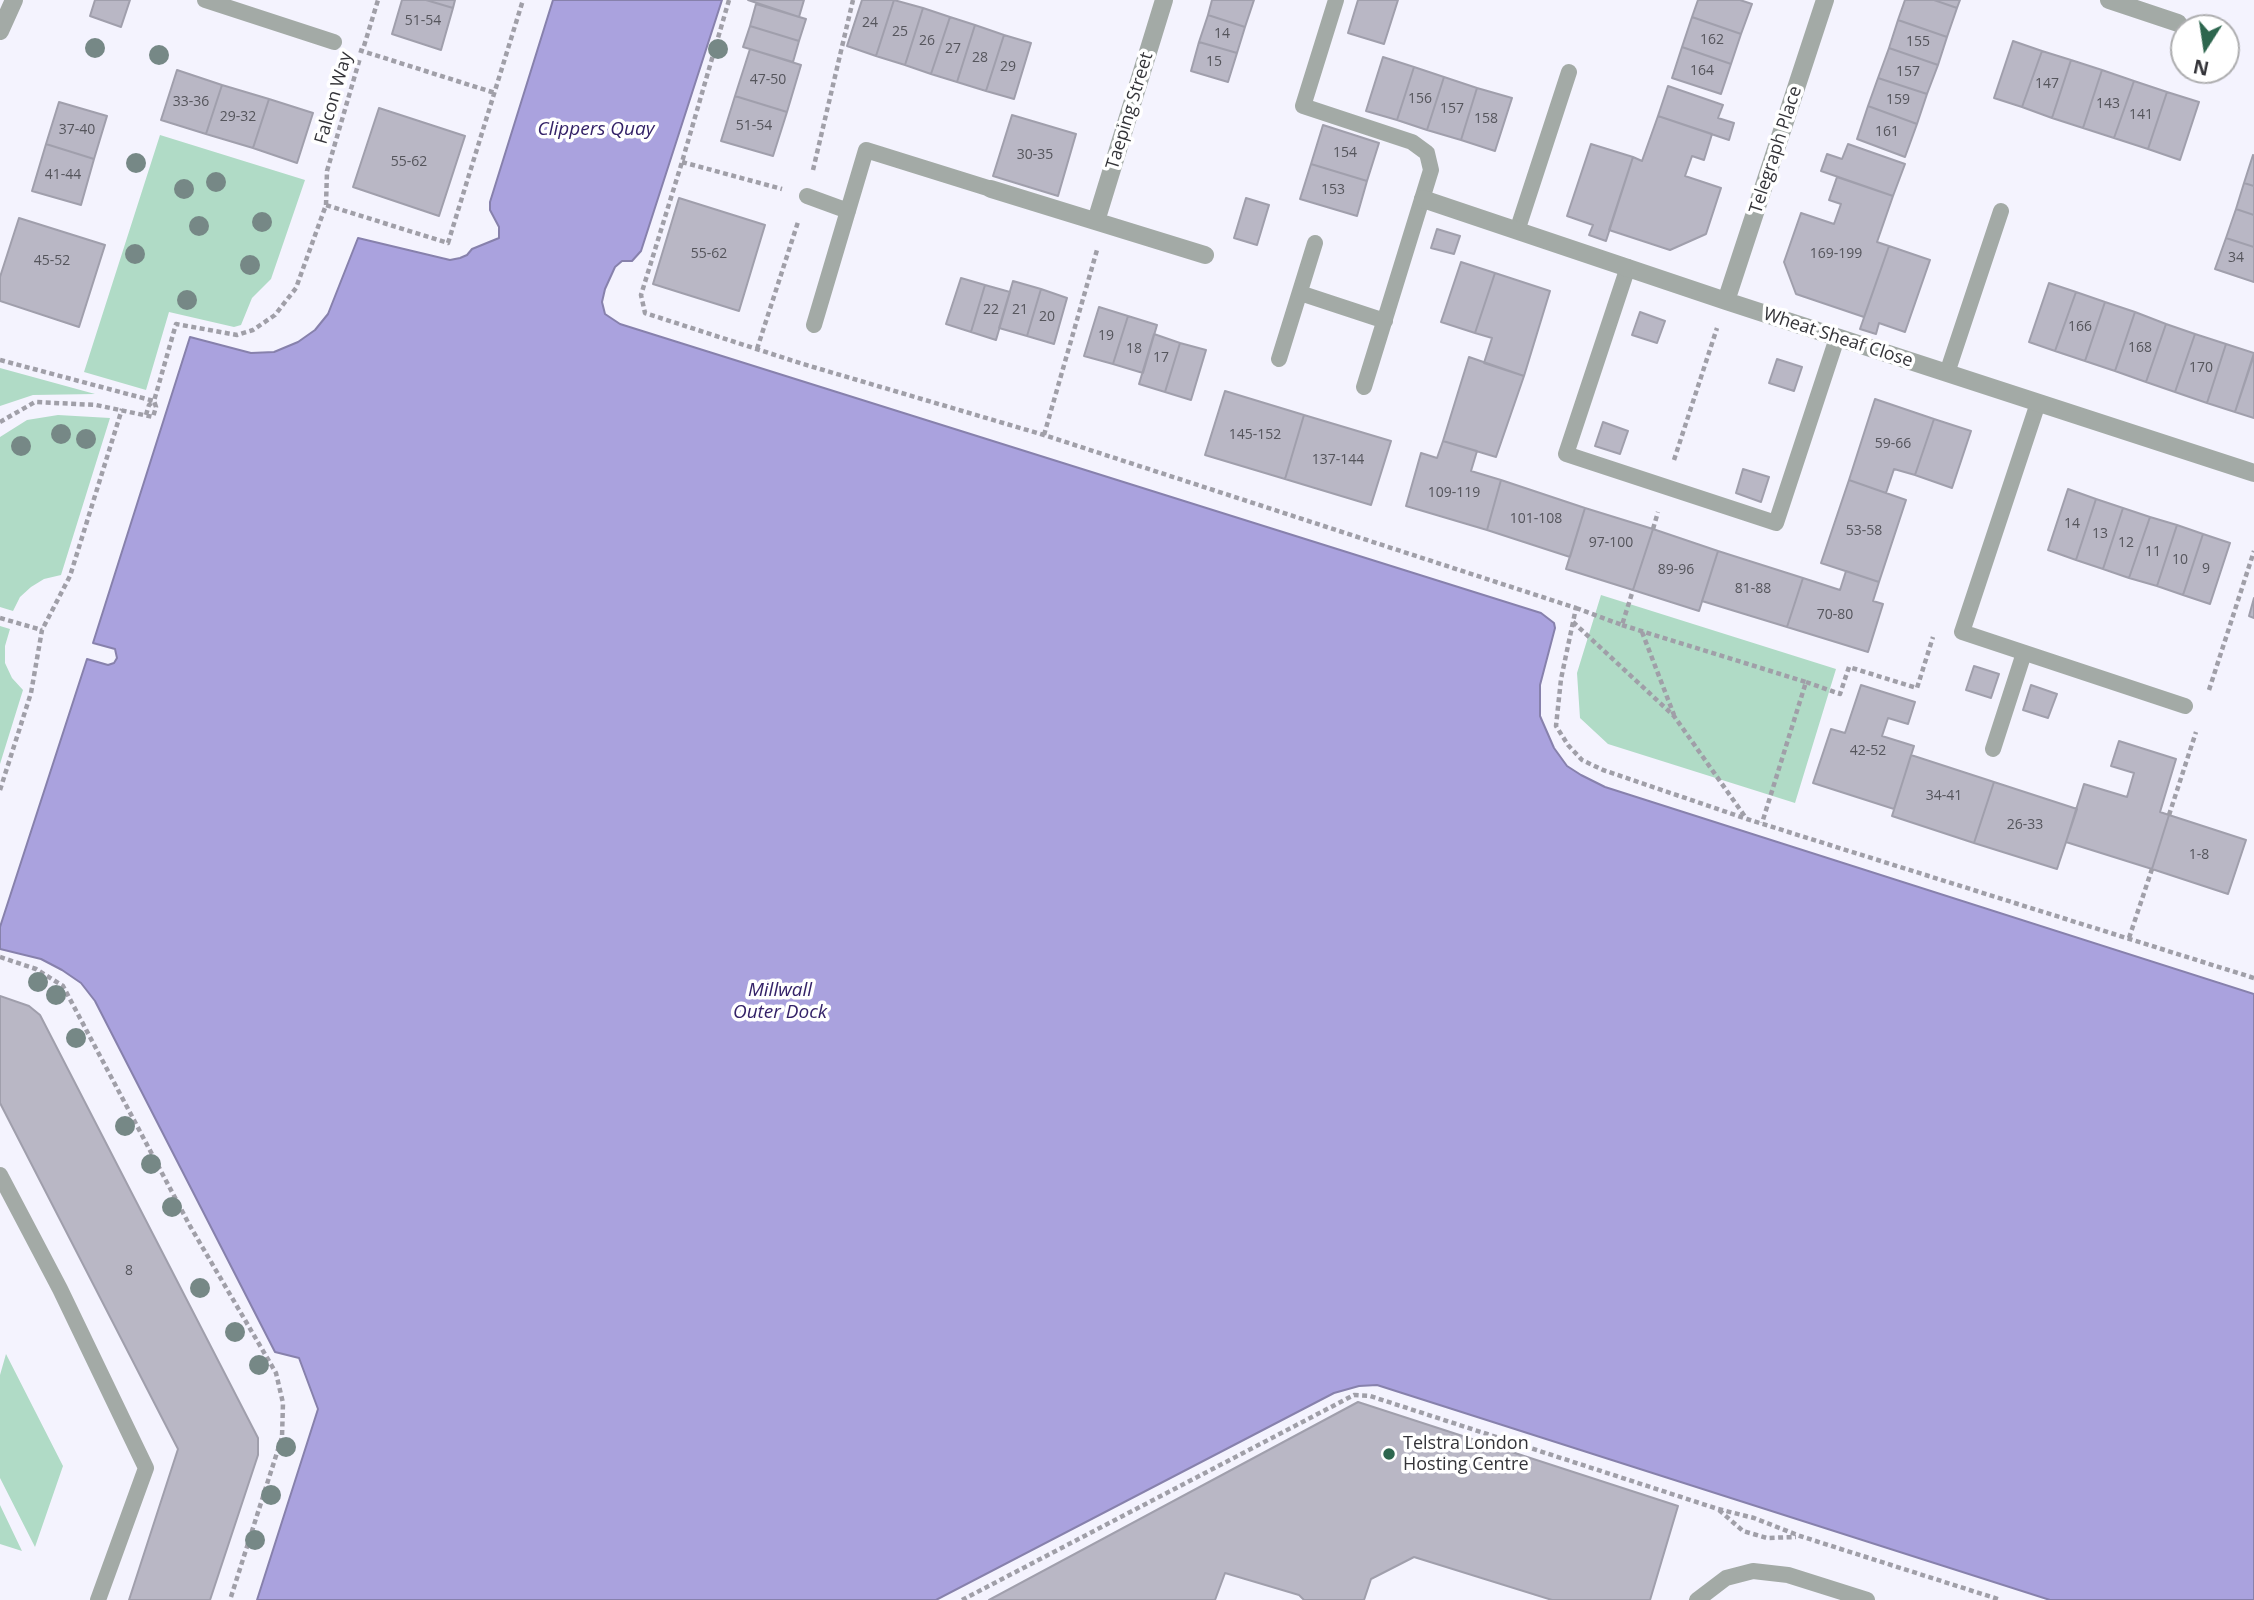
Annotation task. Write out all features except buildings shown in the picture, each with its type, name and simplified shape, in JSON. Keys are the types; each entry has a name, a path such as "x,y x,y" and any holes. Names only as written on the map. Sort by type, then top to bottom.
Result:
{"street":[{"path":"0,31 14,0"},
{"name":"Taeping Street","path":"1096,222 1164,0"},
{"name":"Telegraph Place","path":"1726,301 1825,0"},
{"path":"2109,0 2170,20"},
{"path":"991,189 1205,255"},
{"name":"Wheat Sheaf Close","path":"1423,199 1837,338 2254,473"}],"lane":[{"path":"205,0 334,42"},
{"path":"1336,0 1303,106 1412,142 1427,153 1431,170 1364,387"},
{"path":"1517,231 1569,72"},
{"path":"814,326 866,150 991,189"},
{"path":"807,196 848,211"},
{"path":"1947,373 2001,211"},
{"path":"1279,359 1315,243"},
{"path":"1628,267 1566,454 1776,523 1837,338"},
{"path":"1300,293 1385,321"},
{"path":"2038,403 1962,632 2185,706"},
{"path":"1993,749 2024,653"},
{"path":"0,1175 60,1289 146,1468 98,1600"},
{"path":"1697,1600 1726,1578 1753,1571 1788,1575 1867,1600"}],"path":[{"name":"Falcon Way","path":"154,401 176,324 236,335 253,330 275,316 296,288 326,205 327,171 378,0"},
{"path":"326,205 448,243 523,0"},
{"path":"729,0 640,295 645,313 803,364 1044,435 1576,608 1642,632 1840,694 1849,667 1917,688 1937,624 1962,632"},
{"path":"362,51 495,93"},
{"path":"682,162 807,196"},
{"path":"1044,435 1097,250 1096,222"},
{"path":"1653,530 1726,301"},
{"path":"0,360 154,401"},
{"path":"0,422 35,402 96,405 146,415 149,405 154,401"},
{"path":"0,789 31,693 42,630 69,576 122,409"},
{"path":"2206,699 2254,551"},
{"path":"1622,625 1633,590"},
{"path":"1576,608 1561,679 1556,726 1582,760 1603,770 1747,819 2254,978"},
{"path":"0,618 42,630"},
{"path":"1573,622 1674,716 1747,819"},
{"path":"1642,632 1674,716"},
{"path":"1762,823 1806,682"},
{"path":"2169,815 2198,724"},
{"path":"2129,938 2152,869"},
{"path":"0,957 36,969 63,986 190,1226 276,1373 283,1403 282,1437 230,1600"},
{"path":"962,1600 1354,1395 1370,1396 2001,1600"},
{"path":"1718,1509 1743,1531 1767,1538 1800,1536"}],"green space":[{"path":"160,135 305,180 271,279 252,298 241,325 234,327 169,312 146,390 84,372"},
{"path":"0,368 95,394 33,395 0,406"},
{"path":"58,415 110,418 61,575 44,579 31,587 20,597 13,611 0,607 0,437 27,420"},
{"path":"1601,595 1836,669 1795,803 1608,744 1580,718 1577,673"},
{"path":"0,626 10,629 5,646 5,663 12,678 23,690 0,764"},
{"path":"6,1354 63,1466 35,1547 0,1478 0,1375"},
{"path":"0,1505 22,1551 0,1544"}],"water":[{"name":"Millwall Outer Dock","path":"553,0 722,0 641,251 632,261 622,261 615,267 605,289 602,302 605,314 620,324 1541,613 1554,623 1555,628 1540,685 1540,716 1554,748 1567,766 1581,775 1605,787 2254,994 2254,1600 2050,1600 1377,1385 1359,1386 1334,1393 936,1600 257,1600 318,1409 299,1358 275,1352 95,1001 81,983 62,970 41,959 0,949 0,927 87,659 108,665 114,663 117,658 115,649 93,643 190,337 251,353 274,352 298,342 315,330 328,314 358,238 450,260 467,255 472,249 499,238 499,227 490,210 490,202"}],"place":[{"name":"Telstra London Hosting Centre","path":"1389,1454"}],"water label":[{"name":"Clippers Quay","path":"596,130"}]}
